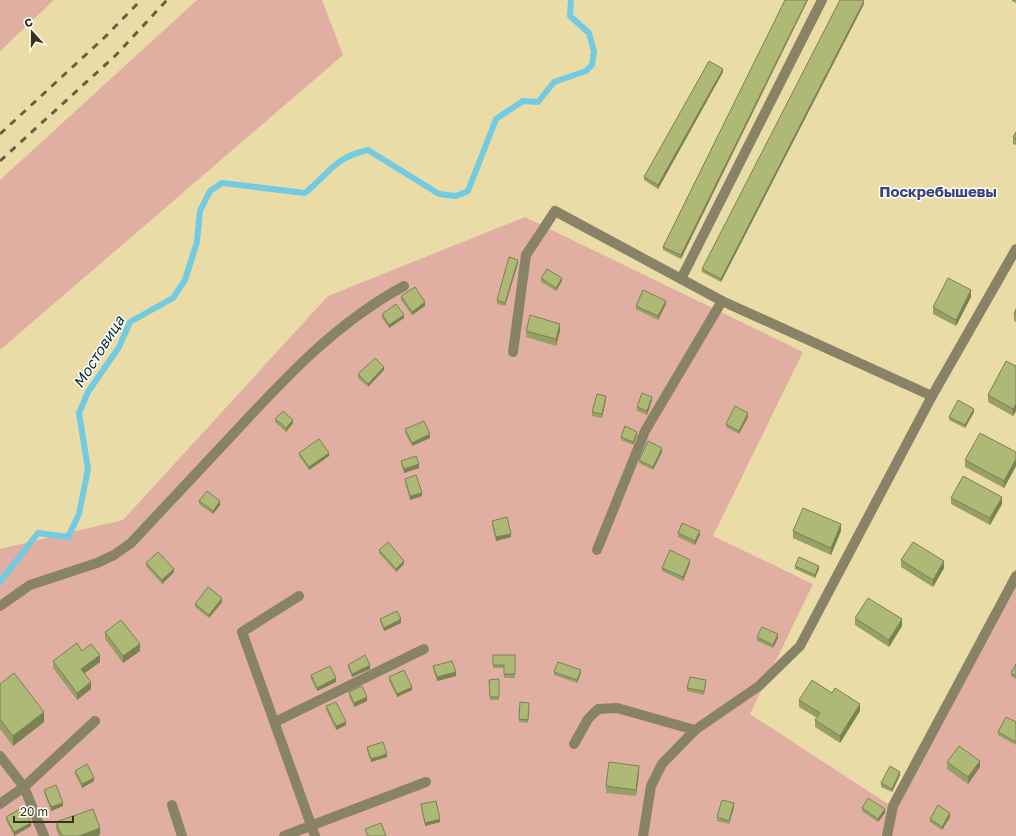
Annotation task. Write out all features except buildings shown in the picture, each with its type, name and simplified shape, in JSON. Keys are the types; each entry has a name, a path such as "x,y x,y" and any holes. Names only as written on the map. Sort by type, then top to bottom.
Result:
{"street":[{"path":"681,279 822,0"},
{"path":"512,352 526,255 555,211 722,301 932,396"},
{"path":"643,836 651,786 662,764 695,730 759,686 800,646 932,396 1016,249"},
{"path":"0,606 30,585 97,563 114,555 131,543 263,401 329,336 375,302 404,286"},
{"path":"597,550 645,431 722,301"},
{"path":"887,836 893,806 1016,576"},
{"path":"299,596 242,632 315,836"},
{"path":"275,722 424,649"},
{"path":"574,744 588,719 598,709 617,708 695,730"},
{"path":"0,804 24,787 95,721"},
{"path":"0,756 24,787 44,836"},
{"path":"284,836 426,782"},
{"path":"172,805 182,836"}],"shaded area":[{"path":"0,0 54,0 0,51"},
{"path":"197,0 322,0 343,55 0,350 0,180"},
{"path":"525,217 803,352 713,536 813,584 750,714 888,804 1016,568 1016,836 0,836 0,549 123,520 328,296"}],"waterway":[{"name":"Мостовица","path":"0,582 38,533 68,537 79,514 88,469 79,413 88,392 119,347 130,322 173,298 185,280 197,242 200,211 210,191 222,183 305,193 339,162 356,153 368,150 439,194 456,196 468,191 496,119 523,101 538,102 554,82 586,71 592,65 594,52 589,33 570,16 571,0"}],"railway":[{"path":"0,134 105,37 141,0"},
{"path":"0,161 116,55 167,0"}],"district":[{"name":"Поскребышевы","path":"938,192"}]}
